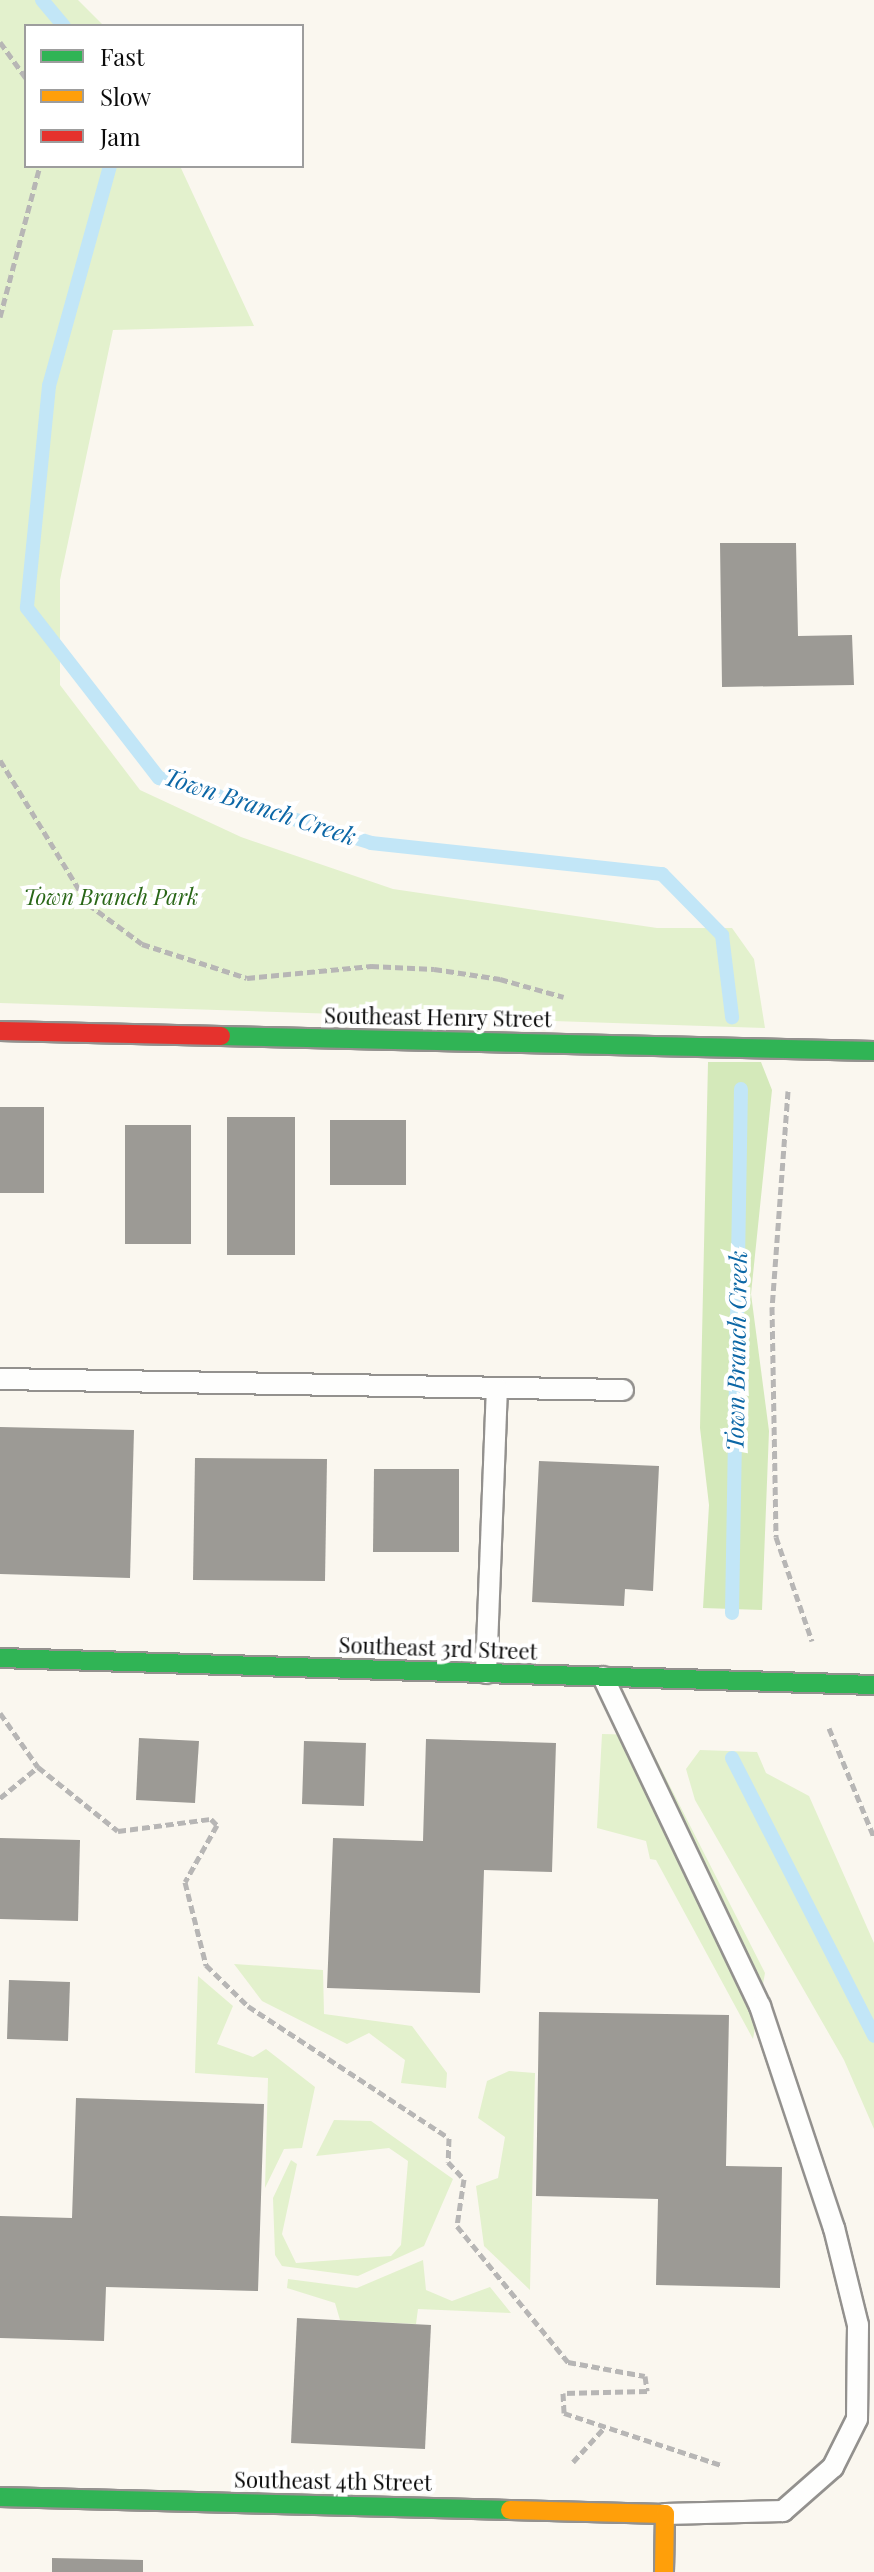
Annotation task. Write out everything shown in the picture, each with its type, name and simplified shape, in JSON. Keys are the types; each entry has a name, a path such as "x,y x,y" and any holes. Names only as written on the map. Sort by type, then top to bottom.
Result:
{"street":[{"name":"Southeast Henry Street","path":"0,1031 874,1051"},
{"name":"Southeast 3rd Street","path":"0,1658 874,1685"},
{"name":"Southeast 4th Street","path":"0,2497 665,2514"},
{"path":"664,2572 665,2514"}],"lane":[{"path":"0,1379 623,1390"},
{"path":"486,1673 497,1388"},
{"path":"603,1677 760,2006 834,2228 858,2325 857,2419 833,2467 783,2511 665,2514"}],"path":[{"path":"0,42 24,75"},
{"path":"0,317 39,168"},
{"path":"0,760 88,904 142,944 247,978 371,966 434,969 555,992 578,1005"},
{"path":"760,1048 783,1067 790,1107 772,1307 776,1537 811,1629 813,1655"},
{"path":"0,1713 38,1767 118,1831 211,1819 217,1825 185,1882 206,1965 248,2006 449,2138 448,2162 464,2179 457,2226 533,2315 568,2362 645,2376 647,2391 563,2393 564,2413 721,2465"},
{"path":"823,1717 874,1837"},
{"path":"0,1798 38,1767"},
{"path":"573,2462 605,2427"}],"green space":[{"name":"Town Branch Park","path":"0,0 78,0 102,24 24,24 24,168 181,168 254,326 113,330 60,580 60,685 140,790 241,837 393,889 657,928 732,928 754,959 765,1028 0,1003"},
{"path":"708,1062 761,1062 772,1090 751,1294 769,1431 762,1610 703,1608 709,1505 700,1428"},
{"path":"602,1734 644,1735 765,1973 753,2039 656,1860 650,1859 646,1841 597,1828"},
{"path":"700,1750 757,1752 766,1773 809,1796 874,1943 874,2129 844,2060 695,1800 686,1769"},
{"path":"234,1964 323,1970 324,2014 412,2026 447,2073 446,2088 401,2083 405,2060 369,2033 347,2044 262,2001"},
{"path":"198,1976 233,2006 217,2044 253,2057 266,2049 315,2087 302,2148 284,2149 265,2188 268,2078 195,2073"},
{"path":"509,2071 535,2073 530,2290 484,2246 476,2186 498,2178 505,2137 478,2118 487,2081"},
{"path":"334,2120 371,2121 453,2179 424,2246 358,2276 282,2266 275,2255 273,2198 291,2160 297,2164 282,2234 296,2263 391,2256 401,2245 408,2161 389,2148 316,2156"},
{"path":"423,2260 426,2290 452,2301 490,2287 511,2313 418,2309 416,2324 340,2320 335,2303 287,2288 288,2279 357,2288"}],"building":[{"path":"720,543 796,543 798,636 852,635 854,685 722,687"},
{"path":"0,1107 44,1107 44,1193 0,1193"},
{"path":"227,1117 295,1117 295,1255 227,1255"},
{"path":"330,1120 406,1120 406,1185 330,1185"},
{"path":"125,1125 191,1125 191,1244 125,1244"},
{"path":"0,1427 134,1430 130,1578 0,1574"},
{"path":"195,1458 327,1459 325,1581 193,1580"},
{"path":"539,1461 659,1466 653,1591 625,1589 624,1606 532,1602"},
{"path":"374,1469 459,1469 459,1552 373,1552"},
{"path":"139,1738 199,1741 195,1803 136,1800"},
{"path":"426,1739 556,1743 552,1872 484,1870 480,1993 327,1988 333,1838 423,1841"},
{"path":"304,1741 366,1743 364,1806 302,1804"},
{"path":"0,1838 80,1840 78,1921 0,1919"},
{"path":"9,1980 70,1982 68,2041 7,2039"},
{"path":"539,2012 729,2015 726,2166 782,2167 780,2288 656,2285 658,2199 536,2196"},
{"path":"76,2098 264,2104 258,2291 106,2287 104,2341 0,2338 0,2216 72,2218"},
{"path":"297,2318 431,2325 425,2449 291,2443"},
{"path":"52,2558 143,2560 143,2572 52,2572"}],"waterway":[{"name":"Town Branch Creek","path":"42,0 62,24"},
{"name":"Town Branch Creek","path":"109,168 49,386 27,608 159,778 371,843 662,874 722,935 732,1017"},
{"name":"Town Branch Creek","path":"732,1613 741,1089"},
{"name":"Town Branch Creek","path":"732,1758 874,2036"}],"traffic: fast":[{"path":"221,1036 874,1051"},
{"path":"0,1658 874,1685"},
{"path":"0,2497 510,2510"}],"traffic: slow":[{"path":"510,2510 665,2514 664,2572"}],"traffic: jam":[{"path":"0,1031 221,1036"}]}
